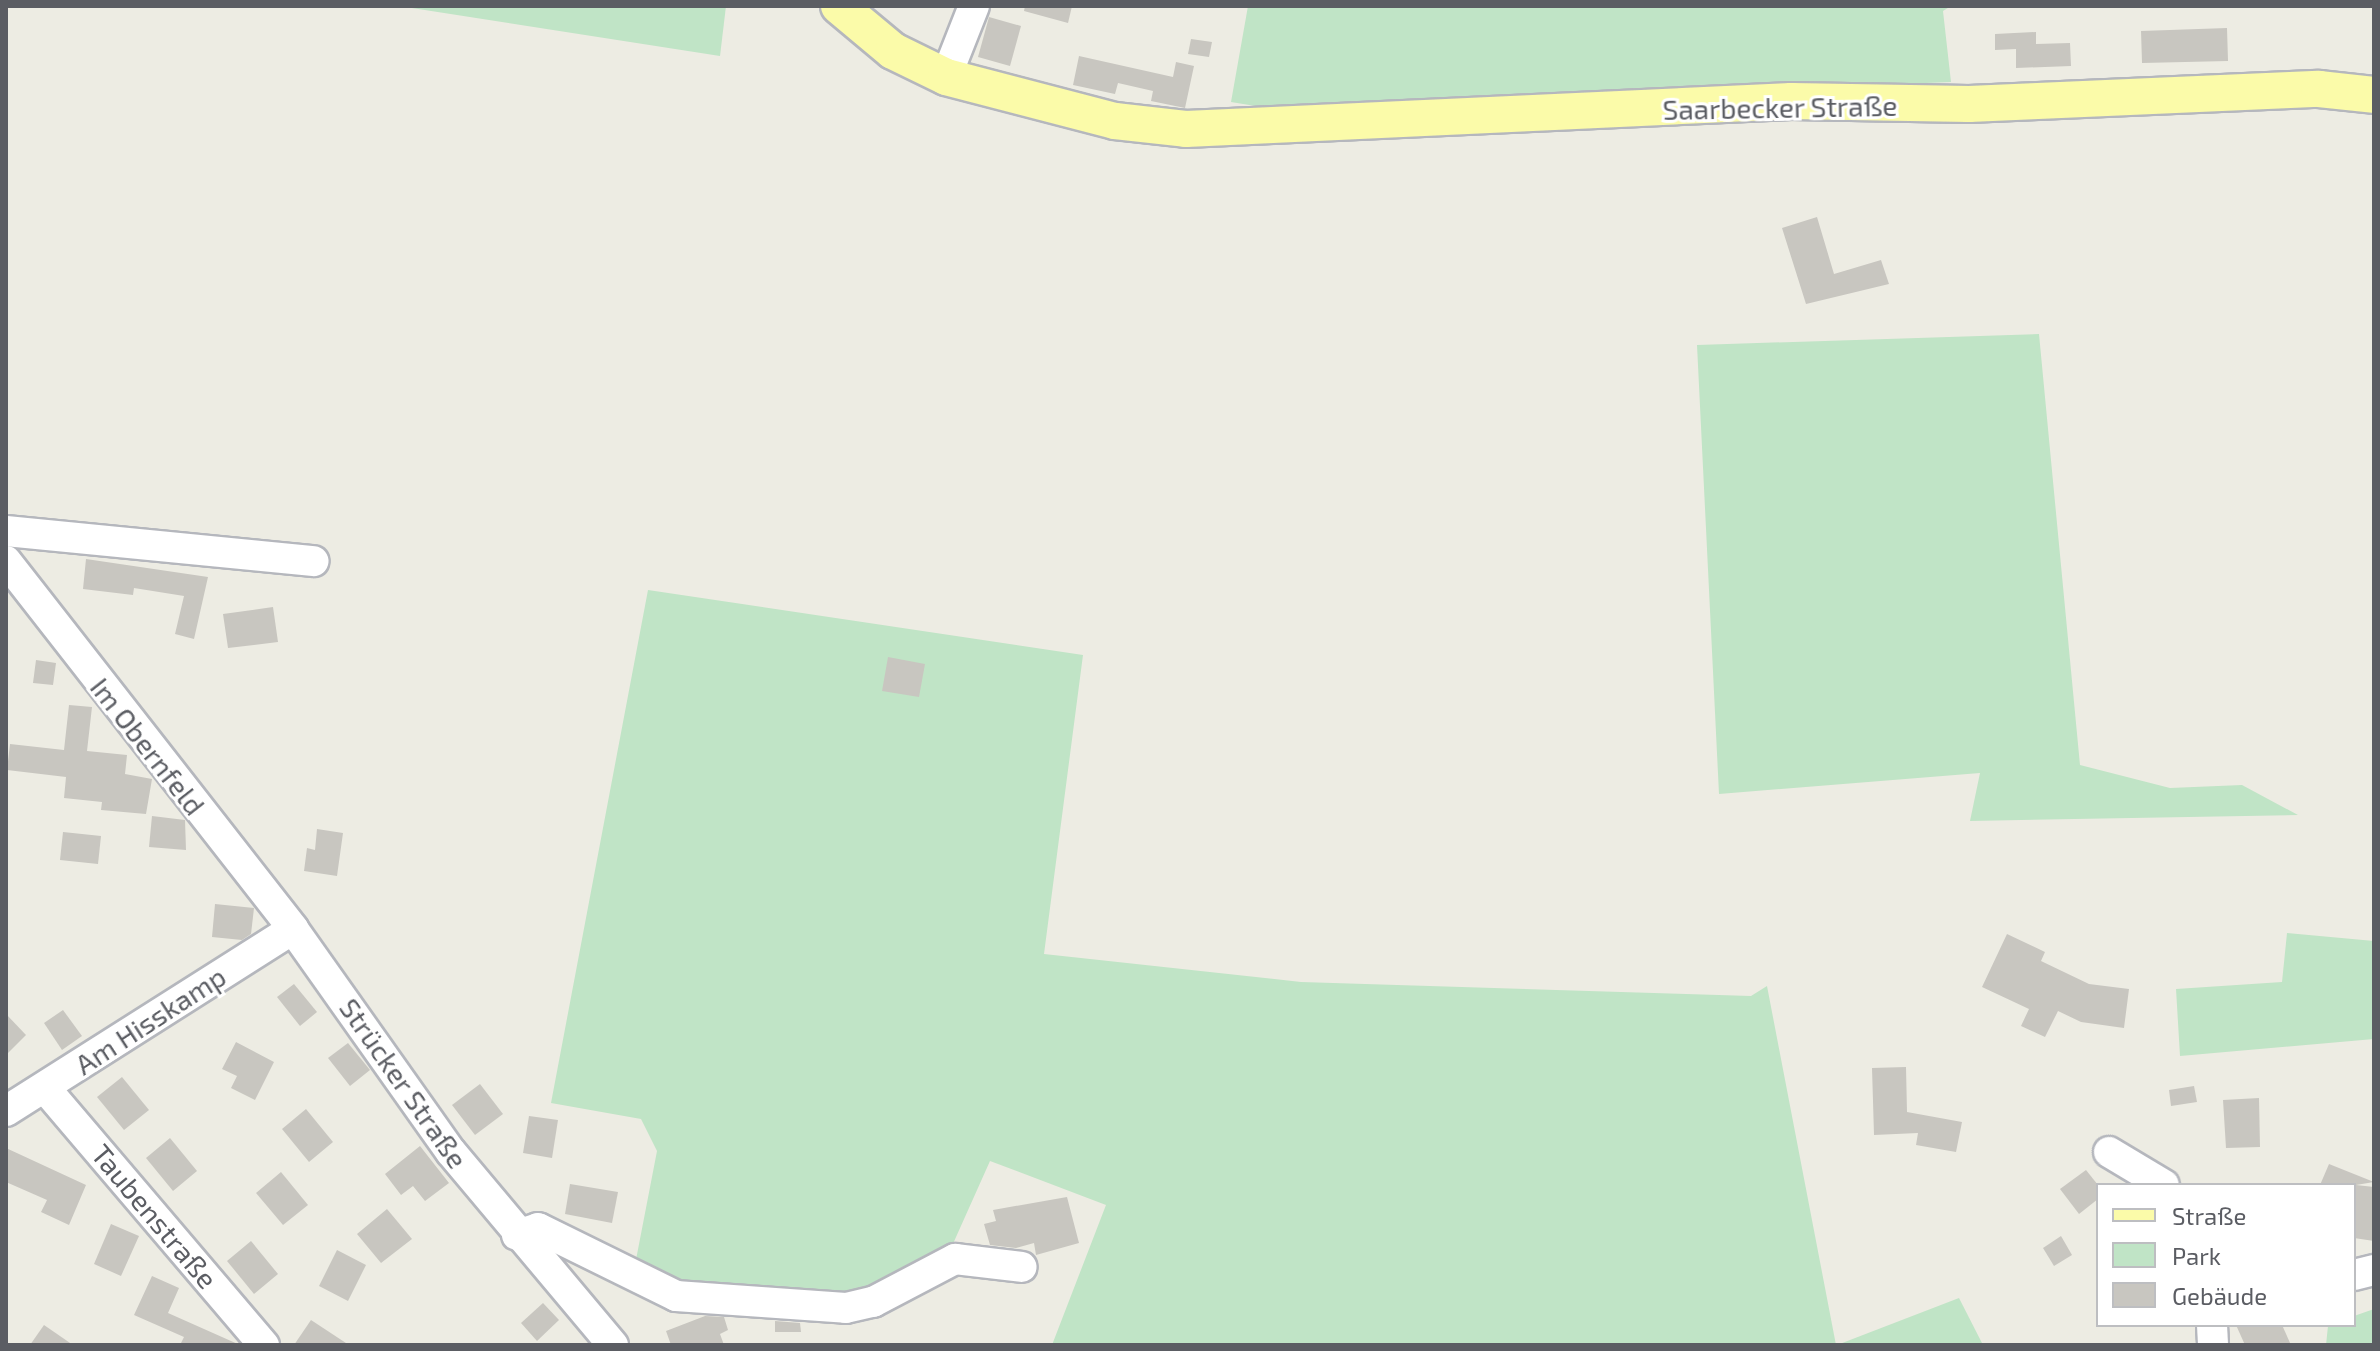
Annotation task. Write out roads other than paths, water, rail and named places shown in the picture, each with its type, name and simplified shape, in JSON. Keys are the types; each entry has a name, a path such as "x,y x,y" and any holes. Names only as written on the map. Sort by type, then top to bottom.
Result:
{"main road":[{"name":"Saarbecker Straße","path":"839,6 893,51 946,77 1115,121 1186,129 1791,101 1969,104 2319,89 2374,95"}],"street":[{"path":"946,77 974,6"},
{"path":"6,531 314,561"},
{"name":"Im Obernfeld","path":"6,561 293,929"},
{"name":"Am Hisskamp","path":"6,1111 293,929"},
{"name":"Strücker Straße","path":"293,929 451,1152 517,1235 613,1345"},
{"name":"Taubenstraße","path":"45,1088 264,1345"},
{"path":"2109,1152 2161,1183"},
{"path":"517,1235 538,1228 676,1296 846,1308 873,1302 955,1259 1022,1267"}]}
